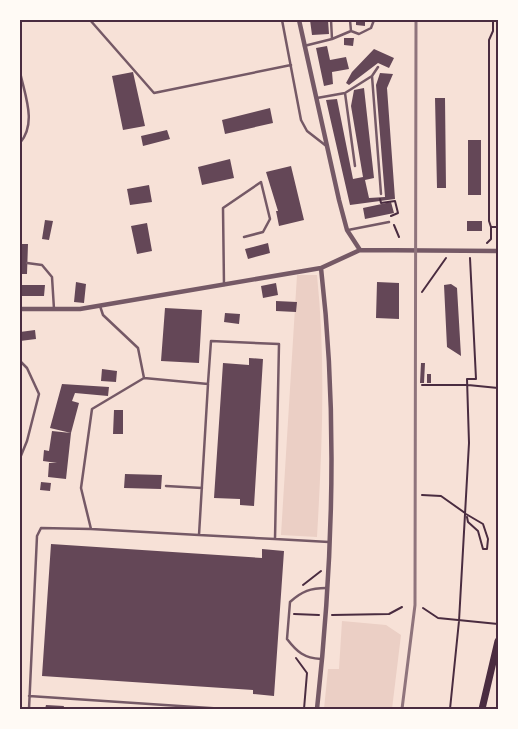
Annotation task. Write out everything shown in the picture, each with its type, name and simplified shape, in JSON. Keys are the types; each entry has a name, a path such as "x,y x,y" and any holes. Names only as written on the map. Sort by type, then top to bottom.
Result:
{"main road":[{"path":"482,709 498,641"}],"street":[{"path":"299,20 325,145 347,230 360,250"},
{"path":"20,309 54,310 100,306 224,285 321,268 360,250 498,250"},
{"path":"317,709 329,542 332,432 329,339 321,268"}],"lane":[{"path":"90,20 154,93 291,65"},
{"path":"282,20 301,120 307,131 325,145"},
{"path":"331,20 332,39"},
{"path":"350,20 351,31"},
{"path":"304,46 332,39 351,31 359,34 371,28 374,20"},
{"path":"316,99 345,93 372,76 378,67"},
{"path":"20,72 30,114 29,131 20,143"},
{"path":"372,76 380,195"},
{"path":"345,93 355,166"},
{"path":"224,285 223,208 260,182 270,219 262,232 244,237"},
{"path":"347,230 389,222"},
{"path":"27,263 42,264 52,277 54,310"},
{"path":"100,306 103,315 138,348 144,378"},
{"path":"199,535 211,341 278,344 275,539"},
{"path":"20,361 26,368 39,394 27,441 20,458"},
{"path":"91,529 81,488 92,409 144,378 208,384"},
{"path":"166,486 202,488"},
{"path":"29,709 37,536 41,528 329,542"},
{"path":"322,659 309,658 298,653 287,639 290,602 299,594 312,588 326,588"},
{"path":"29,696 225,709"}],"path":[{"path":"479,245 487,243 491,239 489,221 489,40 493,32 493,20"},
{"path":"380,195 381,203 395,201 398,213 390,215 400,237"},
{"path":"491,227 498,226"},
{"path":"487,243 487,250"},
{"path":"450,709 459,621 466,514 469,443 467,379 476,379 470,256 464,256"},
{"path":"422,292 444,258 450,257"},
{"path":"422,386 468,385 498,388"},
{"path":"422,496 441,496 483,524 488,539 487,549 483,549 478,530 468,522 466,514"},
{"path":"298,588 322,570"},
{"path":"289,614 389,614 402,607"},
{"path":"423,608 438,618 498,624"},
{"path":"292,653 307,673 304,709"}],"shaded area":[{"path":"297,275 317,275 320,308 322,406 317,537 281,535"},
{"path":"342,621 386,625 401,635 392,709 324,709 328,669 339,669"}],"building":[{"path":"310,20 328,20 329,34 312,35"},
{"path":"356,20 365,20 365,26 356,25"},
{"path":"344,38 354,38 353,46 344,45"},
{"path":"327,46 330,60 346,57 349,69 332,72 333,84 324,86 316,48"},
{"path":"374,49 394,58 389,68 378,63 349,85 346,83 352,72"},
{"path":"133,72 145,126 123,130 112,76"},
{"path":"380,73 393,74 387,88 395,199 350,205 326,100 337,99 353,179 363,177 351,106 354,90 364,88 374,178 365,180 369,198 385,197 376,85"},
{"path":"435,98 445,98 446,188 437,188"},
{"path":"270,108 273,123 225,134 222,120"},
{"path":"167,130 170,139 143,146 141,136"},
{"path":"468,140 481,140 481,195 468,195"},
{"path":"230,159 234,178 202,185 198,167"},
{"path":"291,166 304,220 279,226 276,211 278,211 266,172"},
{"path":"149,185 152,202 130,205 127,189"},
{"path":"391,202 394,213 365,219 363,208"},
{"path":"45,220 53,221 49,240 42,239"},
{"path":"467,221 482,221 482,231 467,231"},
{"path":"147,223 152,251 137,254 131,226"},
{"path":"268,243 270,253 248,259 245,249"},
{"path":"20,244 28,244 27,274 20,274"},
{"path":"76,282 86,284 84,303 74,302"},
{"path":"377,282 399,283 399,319 376,318"},
{"path":"276,283 278,295 263,298 261,286"},
{"path":"451,284 457,288 461,356 447,347 444,285"},
{"path":"20,285 45,285 44,296 20,296"},
{"path":"276,301 297,302 296,312 276,311"},
{"path":"165,308 202,310 199,363 161,361"},
{"path":"225,313 240,314 239,324 224,322"},
{"path":"35,330 36,339 20,341 20,332"},
{"path":"249,358 263,359 254,506 240,505 240,499 214,498 223,363 249,365"},
{"path":"421,363 425,363 424,383 420,383"},
{"path":"102,369 117,371 116,382 101,381"},
{"path":"427,374 431,374 431,383 427,383"},
{"path":"62,384 109,387 108,396 75,393 72,401 79,403 71,433 50,428"},
{"path":"114,410 123,410 123,434 113,434"},
{"path":"52,431 71,433 66,479 48,477 49,463 57,463 43,461 44,450 49,451"},
{"path":"125,474 162,475 161,489 124,488"},
{"path":"41,482 51,483 50,491 40,490"},
{"path":"51,544 262,558 262,549 284,551 274,696 253,694 253,690 42,676"},
{"path":"46,705 64,706 63,709 45,709"}],"railway":[{"path":"402,709 415,605 416,20"}]}
